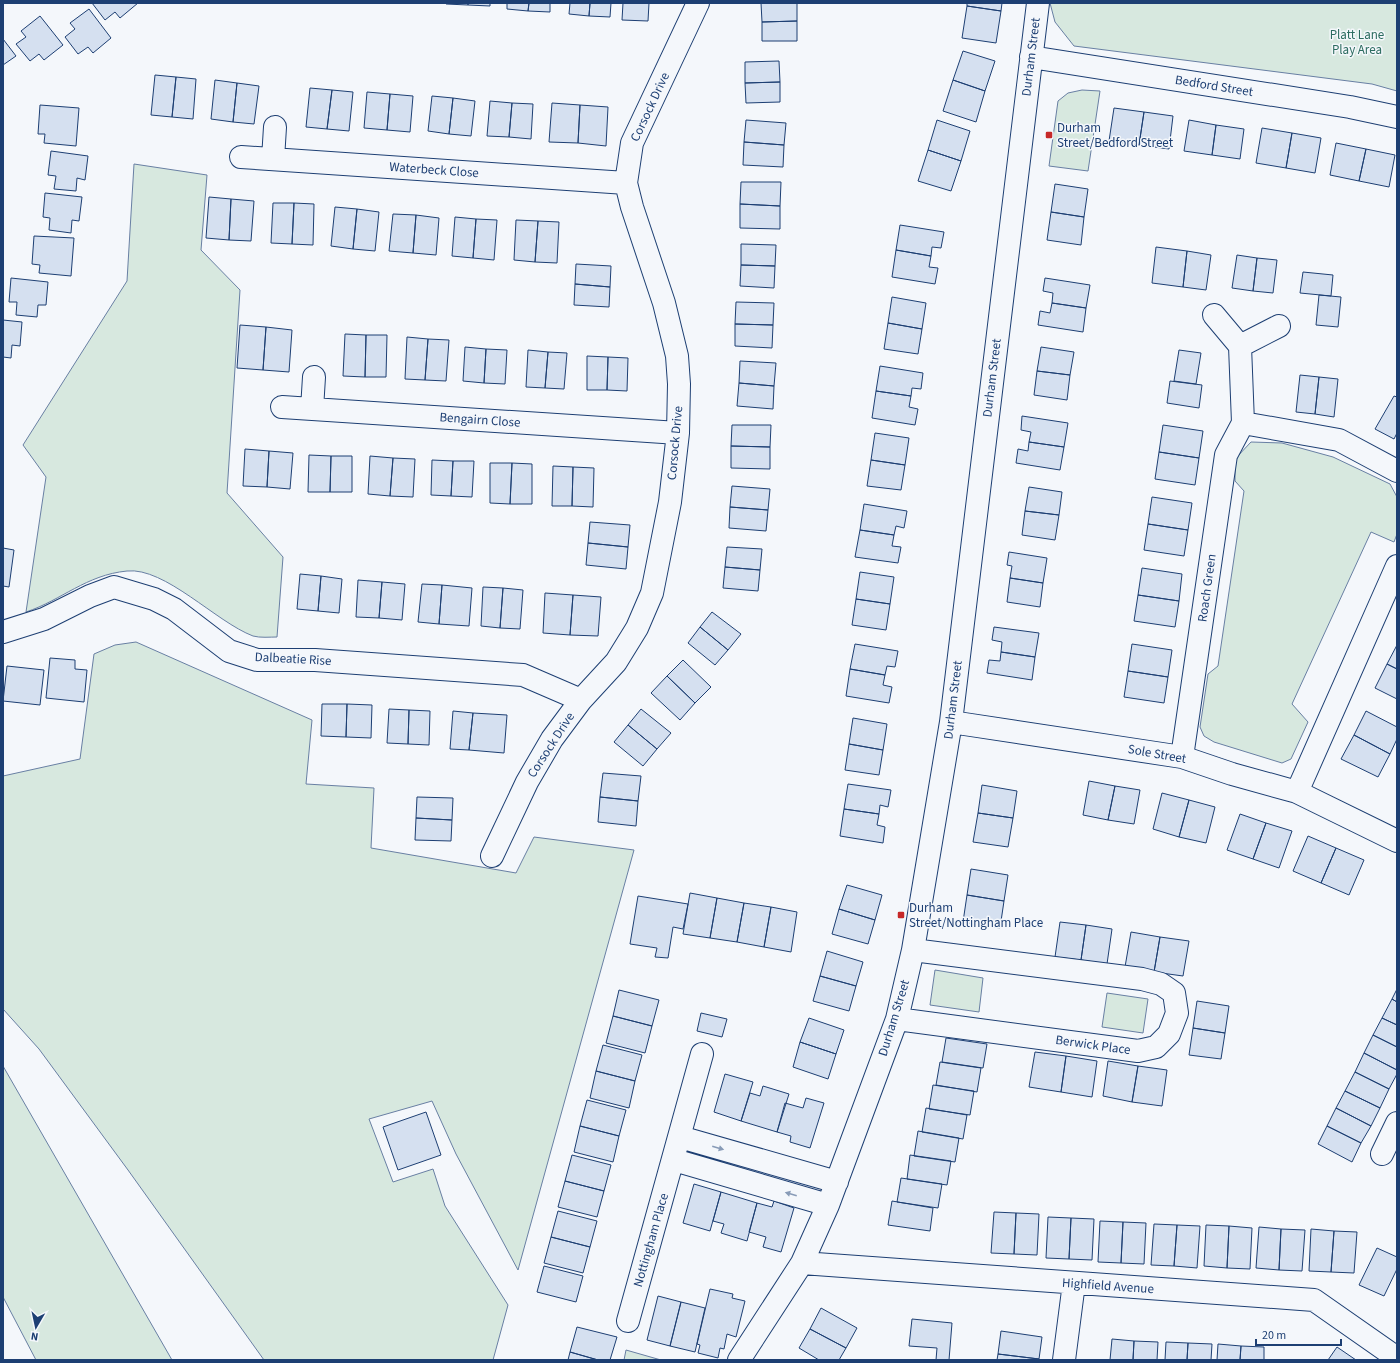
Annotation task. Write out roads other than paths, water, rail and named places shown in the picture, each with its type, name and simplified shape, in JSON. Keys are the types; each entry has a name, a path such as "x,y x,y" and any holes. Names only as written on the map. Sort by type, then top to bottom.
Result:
{"street":[{"name":"Corsock Drive","path":"492,856 527,782 552,739 581,700 616,662 638,628 652,593 670,502 678,433 679,384 676,356 664,303 632,207 626,183 632,144 698,3"},
{"name":"Durham Street","path":"739,1360 802,1263 828,1205 897,1018 914,950 951,722 1038,3"},
{"name":"Bedford Street","path":"1031,57 1350,107 1397,117"},
{"path":"273,159 275,127"},
{"name":"Waterbeck Close","path":"241,157 626,183"},
{"path":"1214,315 1240,346 1244,423 1339,440 1397,471"},
{"path":"1240,346 1279,326"},
{"path":"312,409 314,377"},
{"name":"Bengairn Close","path":"282,407 678,433"},
{"name":"Roach Green","path":"1182,757 1226,455 1244,423"},
{"path":"1297,792 1397,566"},
{"name":"Dalbeatie Rise","path":"3,632 44,619 90,596 114,587 134,592 161,602 174,609 229,651 257,660 315,660 522,675 581,700"},
{"name":"Sole Street","path":"951,722 1182,757 1232,774 1297,792 1397,841"},
{"name":"Berwick Place","path":"897,1018 1138,1051 1156,1047 1170,1034 1177,1013 1174,993 1161,984 1142,979 914,950"},
{"name":"Nottingham Place","path":"628,1321 674,1160 702,1054"},
{"path":"1382,1154 1397,1123"},
{"path":"680,1137 836,1182"},
{"path":"674,1160 828,1205"},
{"name":"Highfield Avenue","path":"802,1263 1314,1300 1397,1358"},
{"path":"1064,1360 1074,1283"}],"place":[{"name":"Durham Street/Bedford Street","path":"1049,135"},
{"name":"Durham Street/Nottingham Place","path":"901,915"}],"park label":[{"name":"Platt Lane Play Area","path":"1357,42"}]}
